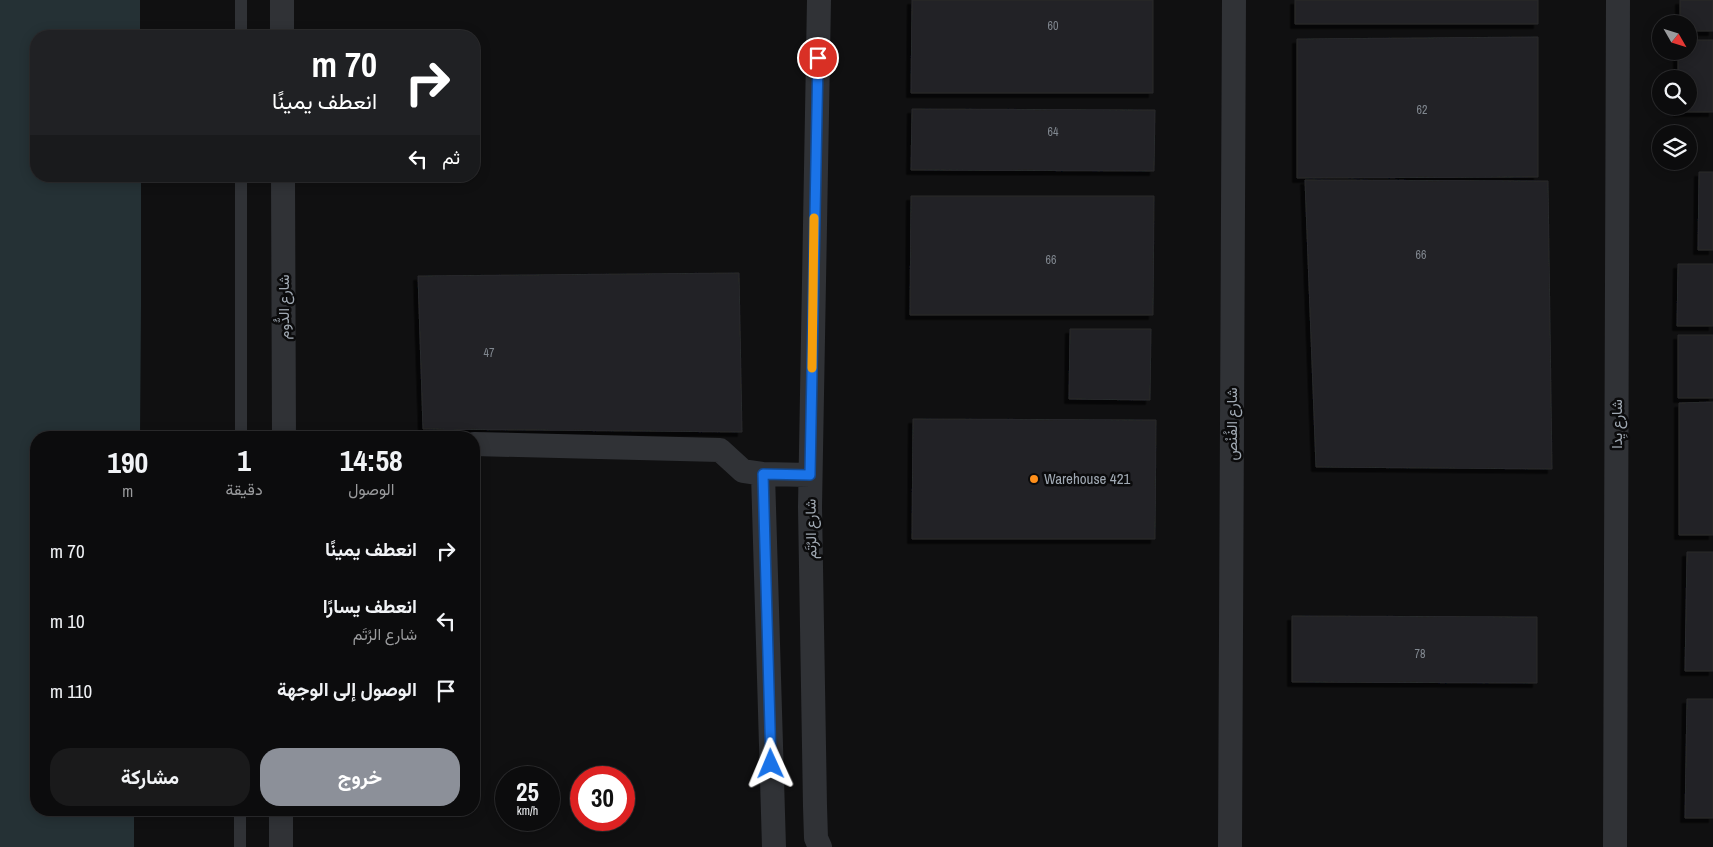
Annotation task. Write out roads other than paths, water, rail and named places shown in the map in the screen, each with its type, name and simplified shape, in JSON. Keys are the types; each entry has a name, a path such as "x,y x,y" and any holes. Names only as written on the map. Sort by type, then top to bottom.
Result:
{"street":[{"path":"282,0 282,30"},
{"name":"شارع الرُتَم","path":"819,0 810,475 815,806 816,838 820,847"},
{"name":"شارع الفُنْص","path":"1230,847 1234,0"},
{"name":"شارع يِدا","path":"1615,847 1618,0"},
{"name":"شارع الدُّوم","path":"283,182 284,431"},
{"path":"480,444 720,450 743,471 763,474 810,475"},
{"path":"763,474 774,847"},
{"path":"281,816 281,847"}],"lane":[{"path":"241,0 241,30"},
{"path":"241,182 241,431"},
{"path":"240,816 240,847"}],"place":[{"name":"Warehouse 421","path":"1034,479"}]}
